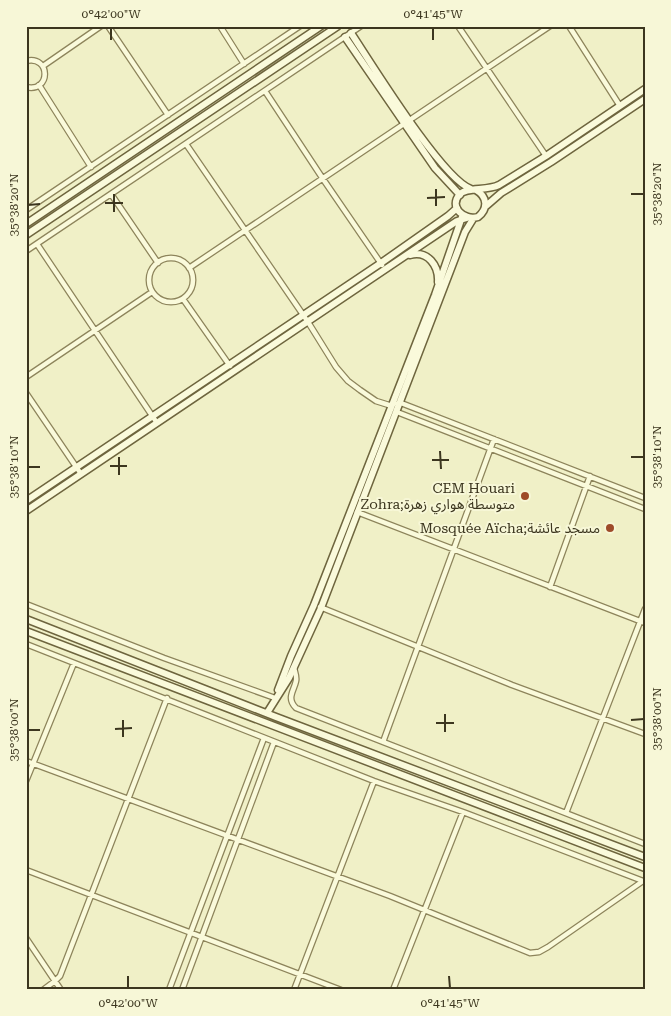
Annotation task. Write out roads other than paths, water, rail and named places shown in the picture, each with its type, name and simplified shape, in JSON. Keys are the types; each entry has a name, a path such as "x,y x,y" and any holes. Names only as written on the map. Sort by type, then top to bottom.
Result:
{"street":[{"path":"43,66 101,26"},
{"path":"108,26 168,115"},
{"path":"220,26 244,64"},
{"path":"26,210 300,26"},
{"path":"26,224 321,26"},
{"path":"26,235 337,26"},
{"path":"26,251 361,26"},
{"path":"458,26 546,156"},
{"path":"189,268 550,26"},
{"path":"569,26 620,106"},
{"path":"351,33 410,121 460,183 484,196 486,206"},
{"path":"345,37 435,168 460,195"},
{"path":"26,61 35,61 43,66 45,70 45,78 39,85 26,87"},
{"path":"39,85 91,167"},
{"path":"275,698 291,656 398,412 465,232 466,218 457,208 457,199 467,190 491,188 546,156 645,90"},
{"path":"265,91 322,179 385,270"},
{"path":"26,511 404,257 466,218 482,214 486,206 501,194 645,99"},
{"path":"186,144 304,315 336,368 348,381 376,401 392,406 398,412 490,450 645,509"},
{"path":"111,194 158,263"},
{"path":"26,501 381,263 457,208"},
{"path":"267,713 294,668 321,608 392,406 466,218"},
{"path":"37,244 157,423"},
{"path":"404,257 420,254 428,257 433,262 439,275 436,295"},
{"path":"169,258 177,259 184,262 189,268 193,281 192,288 183,299 177,302 163,301 152,292 149,278 151,271 158,263 169,258"},
{"path":"26,377 152,292"},
{"path":"183,299 234,371"},
{"path":"26,392 81,474"},
{"path":"392,406 401,403 645,498"},
{"path":"383,742 494,439"},
{"path":"550,587 590,476"},
{"path":"355,512 642,622"},
{"path":"26,604 145,651 275,698"},
{"path":"314,605 512,685 645,734"},
{"path":"566,813 602,718 642,622 645,609"},
{"path":"26,619 645,857"},
{"path":"26,630 645,868"},
{"path":"26,644 74,664 167,698 274,742 644,882"},
{"path":"26,780 74,664"},
{"path":"294,668 296,679 290,698 291,704 296,708 645,844"},
{"path":"43,990 60,976 167,698"},
{"path":"169,990 264,738"},
{"path":"182,990 274,742"},
{"path":"26,761 457,922 530,953 536,953 548,947 644,882"},
{"path":"294,990 374,780"},
{"path":"393,990 463,812"},
{"path":"26,870 341,990"},
{"path":"26,938 61,990"}],"place":[{"name":"CEM Houari Zohra;متوسطة هواري زهرة","path":"525,496"},
{"name":"Mosquée Aïcha;مسجد عائشة","path":"610,528"}]}
